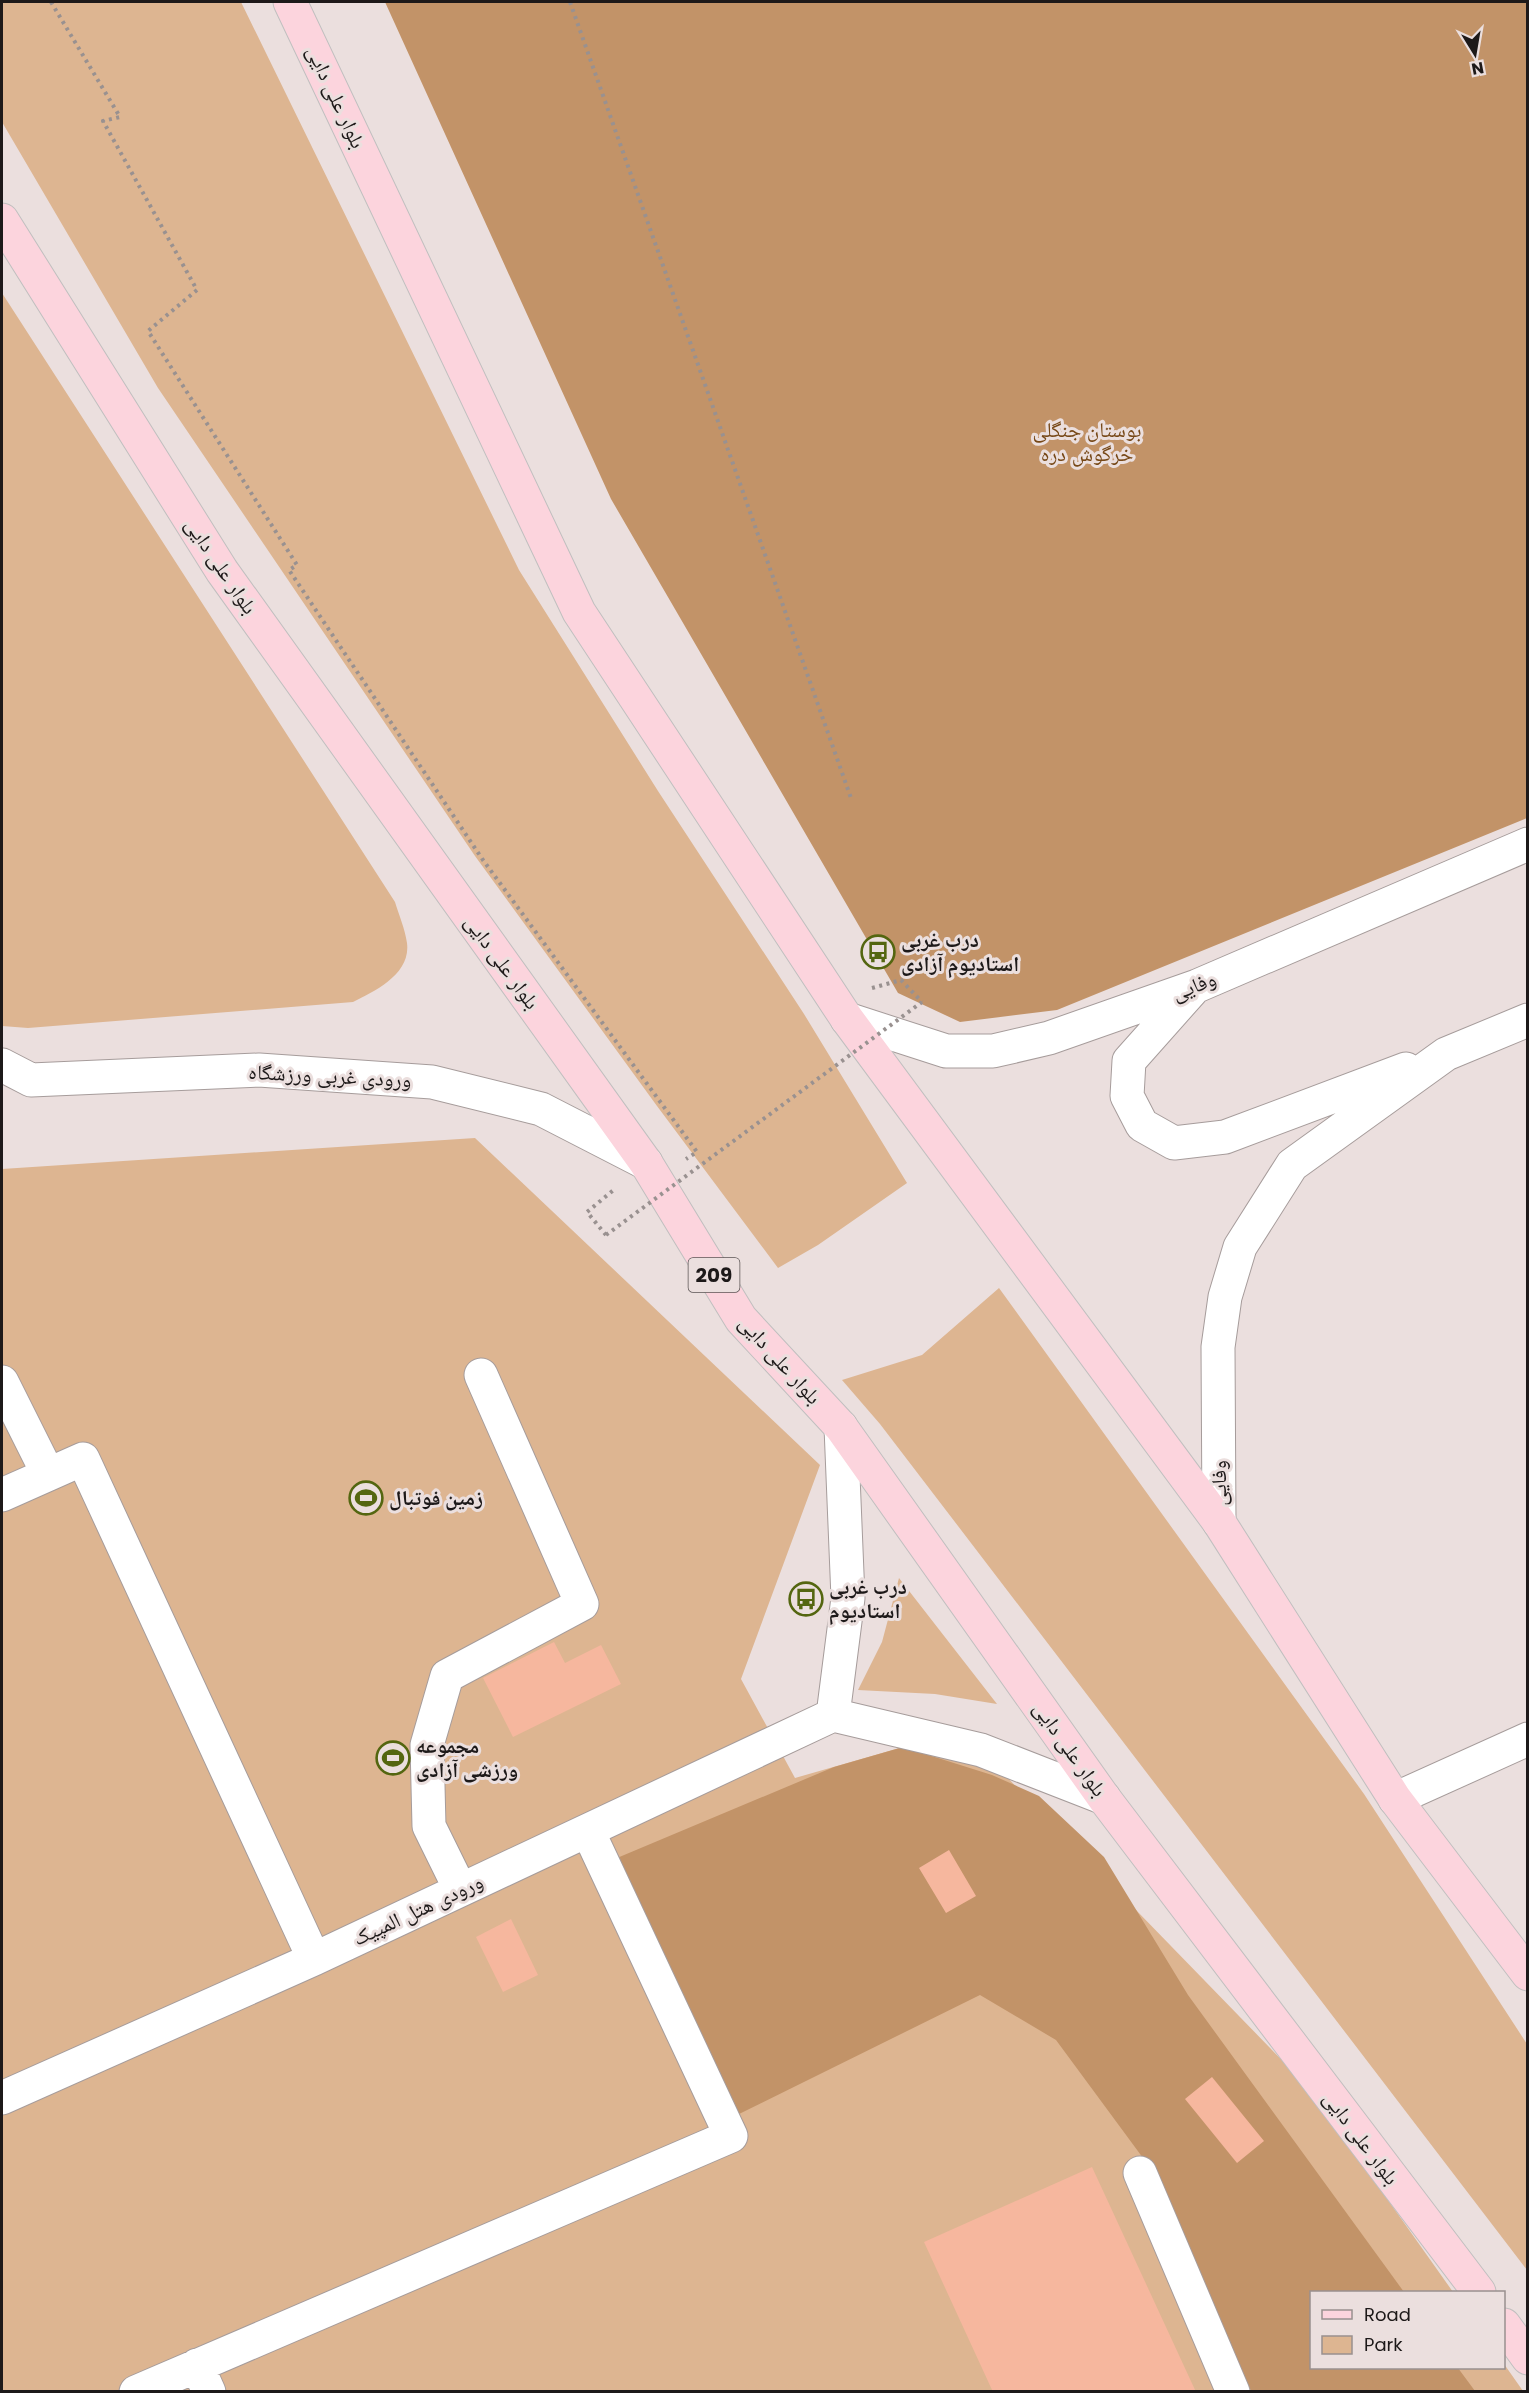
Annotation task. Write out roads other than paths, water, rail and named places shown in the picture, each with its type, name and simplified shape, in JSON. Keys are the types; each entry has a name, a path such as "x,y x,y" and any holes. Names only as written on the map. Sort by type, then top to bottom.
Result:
{"main road":[{"name":"بلوار علی دایی","path":"290,2 579,612 847,1019 1219,1522 1395,1799 1527,1974"},
{"name":"بلوار علی دایی","path":"2,220 222,571 652,1172 741,1319 841,1427 1104,1798 1478,2291"},
{"path":"1505,2328 1527,2358"}],"street":[{"name":"وفایی","path":"847,1019 946,1051 993,1051 1049,1038 1197,986 1527,844"},
{"path":"1197,986 1129,1061 1127,1095 1142,1125 1174,1143 1225,1137 1446,1054"},
{"name":"وفایی","path":"1219,1522 1218,1347 1225,1296 1240,1247 1292,1165 1446,1054 1527,1020"},
{"name":"ورودی غربی ورزشگاه","path":"2,1065 31,1080 259,1070 432,1082 541,1109 652,1172"},
{"path":"460,1889 429,1826 427,1744 447,1676 582,1604 481,1375"},
{"path":"2,1382 48,1474"},
{"path":"841,1427 848,1598 833,1715 981,1750 1104,1798"},
{"path":"2,1495 83,1459 314,1959"},
{"name":"ورودی هتل المپیک","path":"2,2098 314,1959 833,1715"},
{"path":"1395,1799 1527,1739"},
{"path":"136,2391 203,2378 731,2136 588,1831"},
{"path":"1140,2173 1233,2391"}],"place":[{"name":"درب غربی استادیوم آزادی","path":"878,952"},
{"name":"زمین فوتبال","path":"366,1498"},
{"name":"درب غربی استادیوم","path":"806,1599"},
{"name":"مجموعه ورزشی آزادی","path":"393,1758"}],"park label":[{"name":"بوستان جنگلی خرگوش دره","path":"1087,442"}]}
